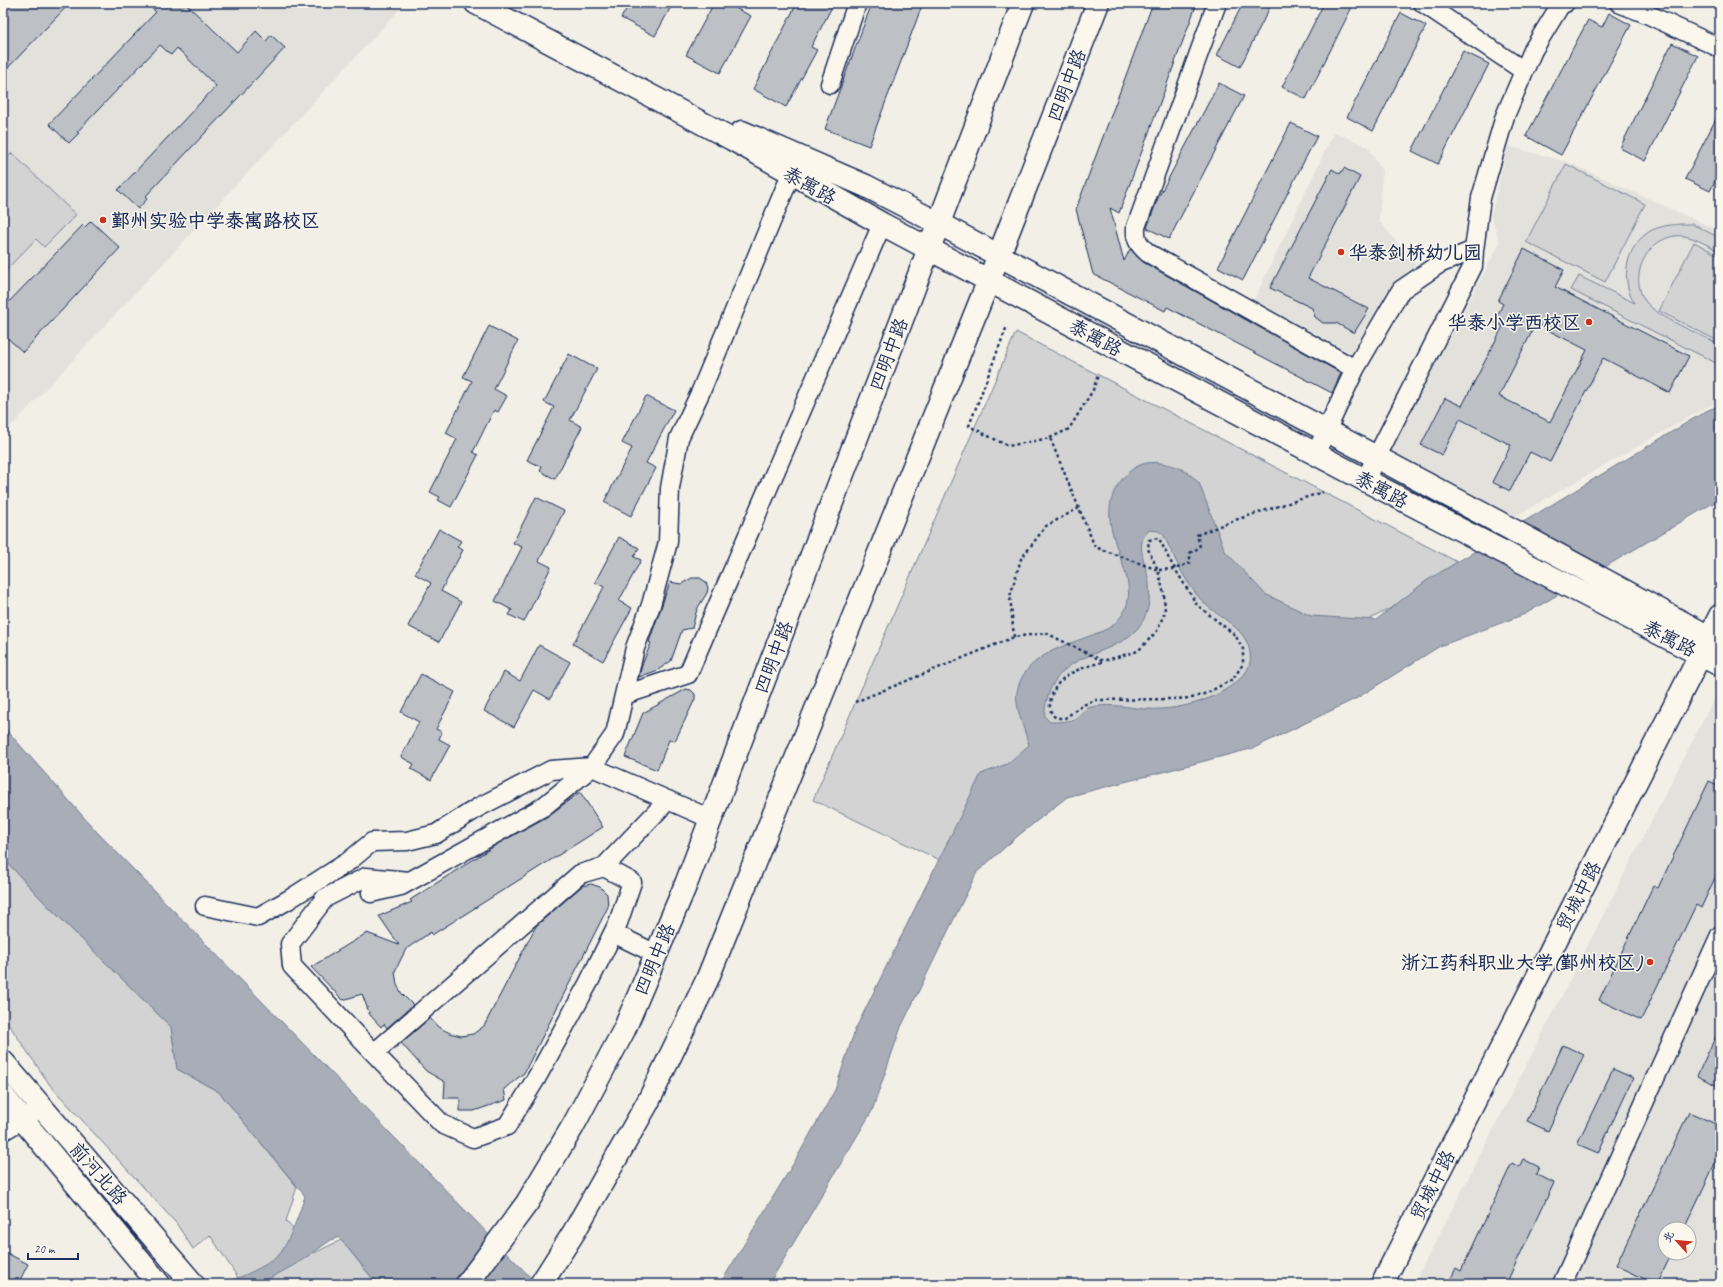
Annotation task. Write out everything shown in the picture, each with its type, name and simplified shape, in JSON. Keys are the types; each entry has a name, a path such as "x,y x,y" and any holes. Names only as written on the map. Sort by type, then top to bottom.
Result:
{"main road":[{"name":"泰寓路","path":"476,3 732,139 790,174 928,249 1579,592 1710,645"},
{"name":"泰寓路","path":"499,3 736,130 866,186 938,223 1498,522 1600,579 1710,645 1720,665"},
{"name":"四明中路","path":"467,1284 527,1203 573,1126 624,1030 686,884 1023,3"},
{"name":"四明中路","path":"543,1282 574,1232 648,1102 707,980 989,281 1098,3"},
{"name":"贸城中路","path":"1382,1284 1710,645 1720,616"},
{"name":"前河北路","path":"3,1062 194,1284"},
{"name":"前河北路","path":"3,1096 159,1284"}],"street":[{"path":"830,84 857,3"},
{"path":"1217,3 1136,227 1135,238 1139,245 1148,254 1355,370"},
{"path":"1423,3 1524,71"},
{"path":"1619,3 1647,14 1720,48"},
{"path":"1365,480 1473,266 1481,198 1505,116 1533,50 1562,4"},
{"path":"371,893 401,886 543,807 592,767 615,734 635,648 651,605 668,542 670,488 680,438 701,391 790,174"},
{"path":"624,696 688,674 882,224"},
{"path":"1316,453 1355,370 1401,290 1439,264 1474,250"},
{"path":"205,906 258,917 288,900 349,861 372,842 406,841 436,834 479,807 551,770 592,767 711,819"},
{"path":"374,1053 580,874 604,867 668,800"},
{"path":"409,881 366,877 325,898 290,944 292,966 442,1124 473,1138 507,1126 537,1076 589,982 613,933 632,882 604,867"},
{"path":"613,933 656,954"},
{"path":"1562,1284 1720,935"},
{"path":"3,1131 42,1107"}],"path":[{"path":"1007,326 969,426 1008,446 1050,438 1069,430 1093,390 1098,375"},
{"path":"1050,438 1095,546 1158,570 1177,569 1190,563 1190,553 1200,547 1197,535 1232,521 1323,492"},
{"path":"1014,637 1010,596 1021,559 1046,526 1079,508"},
{"path":"1158,538 1177,569 1197,605 1236,635 1243,649 1243,664 1233,679 1206,693 1192,698 1166,700 1096,700 1083,705 1065,718 1056,718 1051,714 1049,708 1050,700 1060,680 1070,672 1138,651 1157,631 1165,612 1164,594 1158,570 1148,549 1149,540 1158,538"},
{"path":"855,702 1014,637 1046,633 1103,661"}],"shaded area":[{"name":"鄞州实验中学泰寓路校区","path":"3,3 400,3 404,5 3,435"},
{"name":"华泰剑桥幼儿园","path":"1334,132 1368,147 1382,171 1379,221 1416,265 1393,283 1351,353 1254,300"},
{"name":"华泰小学西校区","path":"1508,146 1567,162 1720,231 1720,401 1705,408 1512,518 1389,451 1500,243 1491,216"},
{"path":"12,153 76,215 44,247 36,239 3,273 3,162"},
{"path":"1566,164 1645,204 1605,282 1526,242"},
{"path":"1692,224 1720,238 1720,252 1698,240 1684,236 1672,237 1661,241 1652,248 1645,257 1640,268 1640,291 1646,302 1660,314 1720,345 1720,365 1571,290 1579,276 1635,303 1627,284 1626,273 1631,253 1636,244 1643,236 1652,230 1669,225"},
{"path":"1694,242 1720,256 1720,342 1659,311"},
{"path":"1016,332 1467,567 1227,696 944,862 813,800"},
{"path":"1720,405 1720,499 1525,614 1440,646 1357,698 1254,748 1067,797 1019,835 977,872 901,1027 872,1111 769,1284 720,1284 795,1161 835,1090 855,1030 981,774 1007,764 1029,745 1020,718 1016,697 1021,680 1027,670 1035,662 1055,650 1111,627 1122,615 1128,600 1128,583 1112,531 1110,512 1113,494 1129,472 1145,463 1160,463 1177,467 1195,479 1199,483 1225,551 1265,594 1311,616 1376,620 1426,581 1706,411","holes":["1150,530 1158,531 1163,534 1181,570 1198,596 1205,604 1237,629 1246,641 1250,653 1250,663 1244,675 1214,696 1189,705 1162,709 1097,706 1086,709 1074,719 1062,722 1050,722 1045,717 1045,706 1050,690 1058,677 1067,668 1078,661 1115,645 1127,638 1137,629 1144,619 1148,608 1150,590 1142,555 1142,541"]},
{"name":"浙江药科职业大学(鄞州校区)","path":"1717,693 1720,695 1720,1284 1414,1284"},
{"path":"3,726 96,831 537,1284 377,1284 339,1237 331,1240 298,1263 259,1284 224,1284 260,1268 279,1255 290,1235 305,1196 219,1092 177,1069 171,1027 45,903 3,858"},
{"path":"3,858 45,903 171,1027 177,1069 219,1092 297,1187 286,1221 314,1253 341,1240 377,1284 242,1284 210,1235 193,1249 176,1223 50,1085 3,1016"}],"building":[{"path":"3,3 70,3 3,73"},
{"path":"146,3 185,3 237,52 256,31 266,41 271,35 285,48 145,197 147,199 138,209 118,190 216,86 177,48 171,55 160,45 77,132 79,133 69,143 49,124 156,12"},
{"path":"630,3 673,3 655,36 621,18"},
{"path":"714,3 726,3 751,16 720,73 686,55"},
{"path":"797,3 834,3 811,47 817,50 786,107 753,89"},
{"path":"872,3 923,3 869,146 825,129"},
{"path":"1153,3 1197,3 1119,213 1110,208 1124,261 1130,249 1143,262 1341,373 1332,393 1167,307 1165,311 1093,274 1076,209"},
{"path":"1243,3 1272,3 1240,67 1217,55"},
{"path":"1324,3 1354,3 1306,99 1282,87"},
{"path":"1401,13 1426,26 1373,131 1347,117"},
{"path":"1609,13 1631,25 1561,155 1526,136 1588,20 1602,27"},
{"path":"1672,43 1698,56 1645,161 1620,148"},
{"path":"1463,51 1489,64 1438,164 1412,151"},
{"path":"1219,83 1244,96 1169,239 1147,228 1158,198"},
{"path":"1720,111 1720,171 1710,191 1685,179"},
{"path":"1291,123 1317,136 1243,280 1218,267"},
{"path":"1344,168 1360,177 1308,278 1369,309 1354,333 1336,323 1323,323 1315,317 1312,308 1270,288 1332,169 1340,174"},
{"path":"91,221 120,248 23,352 3,334 3,308 83,225 85,227"},
{"path":"1524,249 1564,270 1555,287 1689,356 1670,393 1603,358 1550,462 1530,452 1510,491 1492,482 1511,445 1460,419 1442,455 1421,445 1445,398 1462,406 1503,326 1494,322 1503,304 1498,301","holes":["1536,324 1587,350 1550,422 1499,396"]},
{"path":"489,326 518,341 494,389 507,396 498,412 494,410 473,452 478,455 451,507 438,500 440,497 430,492 457,439 446,433 472,381 463,377"},
{"path":"569,354 597,369 570,420 582,427 555,479 540,471 542,467 527,460 554,407 544,402"},
{"path":"646,396 674,410 646,463 656,468 631,516 604,502 632,448 622,443"},
{"path":"536,497 564,511 539,561 551,567 524,622 509,615 512,610 495,601 522,547 513,543"},
{"path":"439,529 461,541 457,547 463,550 441,591 461,602 439,642 408,626 431,583 415,574"},
{"path":"619,537 639,548 634,557 641,560 619,601 632,608 603,661 573,644 604,587 595,582"},
{"path":"692,578 700,578 706,582 708,588 707,593 697,609 692,628 682,630 671,661 658,670 639,677 651,643 649,642 670,582 681,584"},
{"path":"539,645 570,662 550,699 534,690 514,727 484,711 504,672 520,681"},
{"path":"421,674 455,692 436,729 442,732 439,739 450,745 431,780 411,769 414,764 401,757 419,722 401,712"},
{"path":"686,689 691,690 695,694 695,699 675,741 669,740 657,770 625,757 643,713"},
{"path":"1709,781 1720,786 1720,867 1701,908 1696,905 1641,1020 1599,1000 1653,886 1658,888"},
{"path":"580,792 603,827 432,935 431,932 406,949 395,971 397,985 402,994 413,1005 387,1028 384,1024 381,1027 370,1015 362,994 343,1000 311,967 367,933 399,945 379,916 412,902 410,900 496,845 548,816"},
{"path":"591,884 600,887 607,894 608,907 524,1073 504,1089 506,1100 474,1111 460,1111 460,1098 444,1098 445,1082 426,1071 401,1043 430,1018 438,1027 450,1033 461,1036 473,1034 484,1026 536,926 582,886"},
{"path":"1720,1027 1720,1087 1697,1076"},
{"path":"1563,1045 1584,1055 1548,1131 1527,1121"},
{"path":"1613,1069 1633,1078 1598,1153 1577,1144"},
{"path":"1689,1112 1720,1126 1720,1153 1688,1221 1657,1221 1657,1261 1668,1261 1657,1284 1616,1265"},
{"path":"1523,1159 1539,1167 1536,1174 1554,1183 1506,1284 1448,1284 1456,1268 1461,1271 1512,1163 1519,1167"},
{"path":"3,1251 28,1264 18,1284 3,1284"}],"place":[{"name":"鄞州实验中学泰寓路校区","path":"103,220"},
{"name":"华泰剑桥幼儿园","path":"1341,252"},
{"name":"华泰小学西校区","path":"1589,322"},
{"name":"浙江药科职业大学(鄞州校区)","path":"1650,962"}]}
